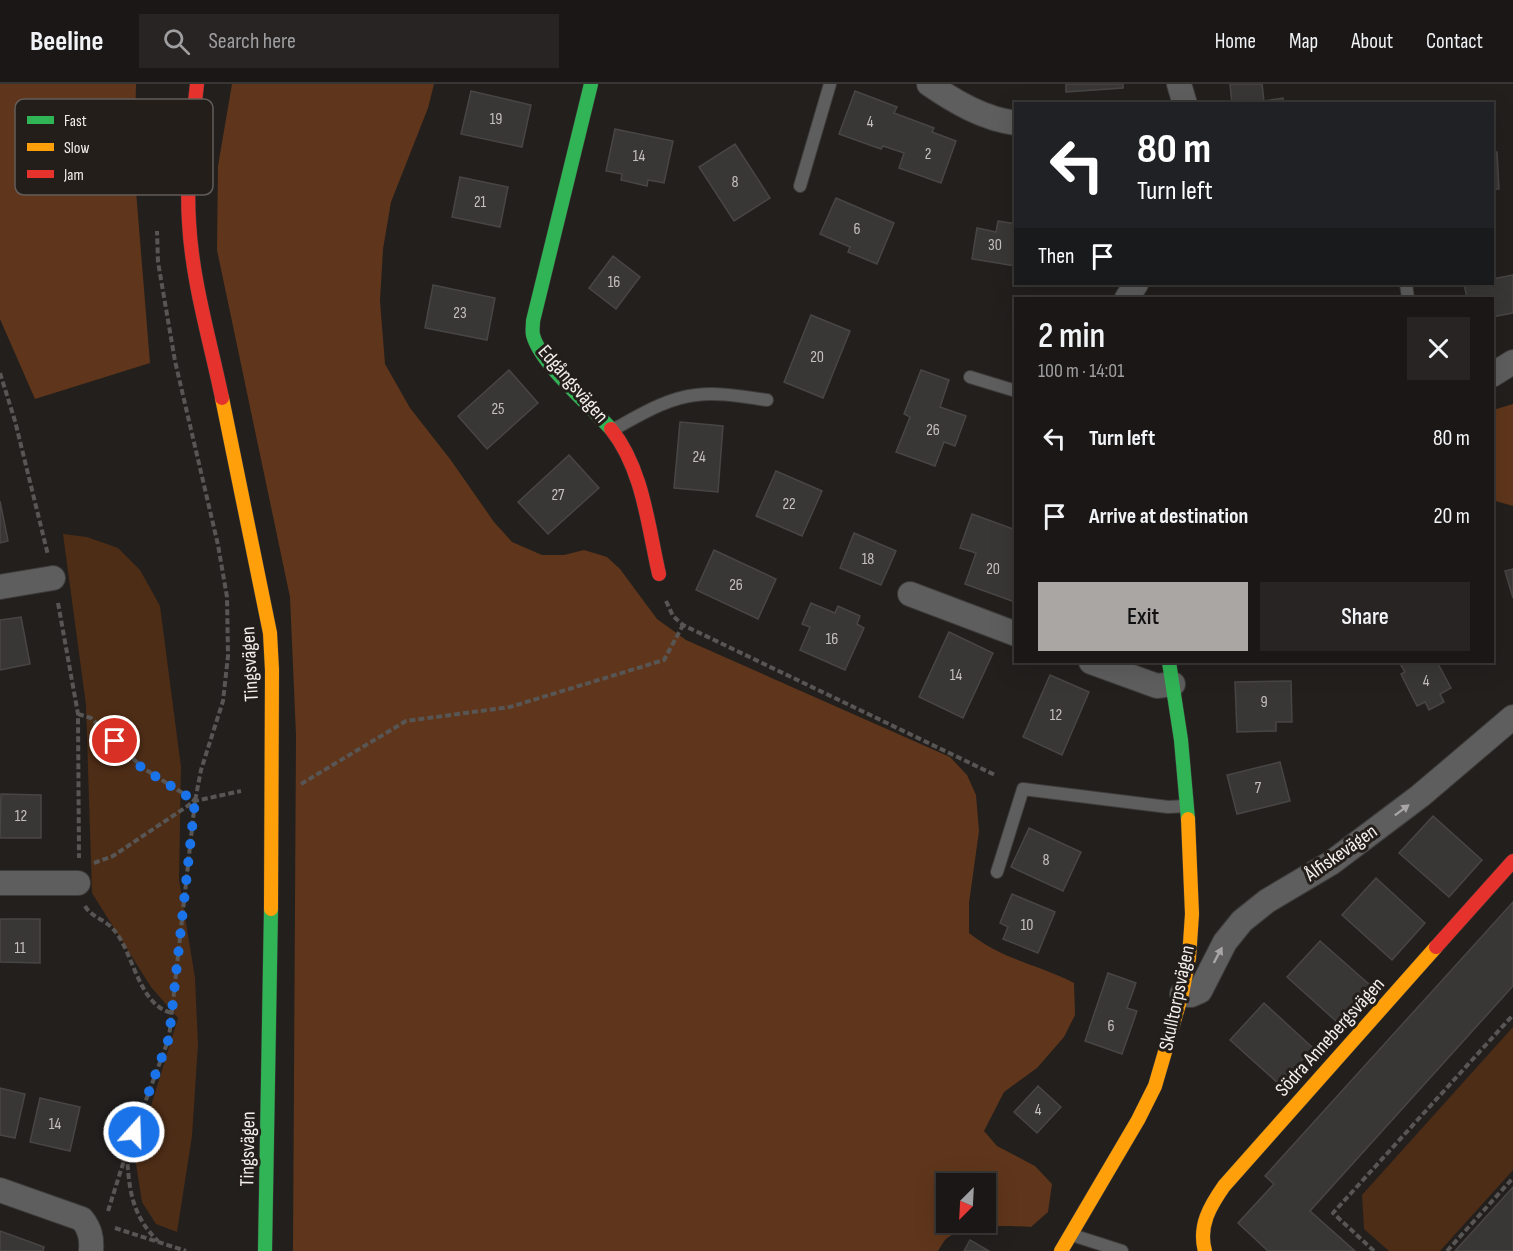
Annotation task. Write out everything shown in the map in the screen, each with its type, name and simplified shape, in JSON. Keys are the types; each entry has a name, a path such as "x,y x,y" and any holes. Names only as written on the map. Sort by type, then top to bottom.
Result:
{"street":[{"name":"Tingsvägen","path":"195,99 197,84"},
{"name":"Edgångsvägen","path":"591,84 533,321 533,336 541,351 560,375 613,430 623,448 638,486 659,574"},
{"path":"929,84 952,100 981,113 1014,123"},
{"path":"1179,84 1184,102"},
{"name":"Tingsvägen","path":"188,195 195,273 249,523 270,642 272,693 270,1017 265,1251"},
{"path":"1494,374 1513,362"},
{"path":"0,587 53,578"},
{"path":"910,594 1014,633"},
{"name":"Skulltorpsvägen","path":"1094,663 1157,686 1171,673"},
{"name":"Skulltorpsvägen","path":"1061,1251 1138,1120 1155,1086 1182,994 1189,958 1192,914 1187,806 1171,673"},
{"name":"Ålfiskevägen","path":"1182,994 1191,995 1200,991 1225,942 1242,921 1267,901 1331,863 1411,802 1513,717"},
{"name":"Södra Annebergsvägen","path":"1205,1251 1202,1234 1207,1211 1224,1186 1513,861"},
{"path":"0,883 79,876"},
{"path":"0,1191 62,1211 96,1226 91,1251"}],"lane":[{"path":"800,186 830,84"},
{"path":"970,377 1014,390"},
{"path":"613,430 669,401 696,395 731,395 767,400"},
{"path":"997,872 1023,789 1168,807 1187,806"},
{"path":"1070,1234 1122,1251"}],"path":[{"path":"162,99 163,95"},
{"path":"157,228 158,262 175,361 218,545 227,597 228,656 223,701 201,770 195,801 169,1038 96,1226 186,1251"},
{"path":"0,373 18,432 53,578 78,714 81,901 88,911 115,931 139,980 154,1003 164,1011 172,1013"},
{"path":"659,574 666,604 683,626 995,776"},
{"path":"300,784 406,721 510,707 664,660 683,626"},
{"path":"78,714 92,718 142,768 195,801"},
{"path":"79,876 195,801 223,793 242,791"},
{"path":"1374,1251 1333,1213 1513,1015"},
{"path":"127,1151 129,1184 136,1209 145,1228 161,1243"},
{"path":"1447,1251 1513,1178"}],"shaded area":[{"path":"0,84 136,84 136,99 15,99 15,195 136,195 150,363 35,399 0,319"},
{"path":"232,84 434,84 428,108 391,202 383,249 380,301 385,364 410,408 450,459 494,522 512,542 542,555 564,555 584,550 607,557 620,569 657,619 686,640 950,757 967,775 976,795 979,831 969,903 969,933 1007,956 1074,983 1075,1015 1064,1037 1037,1068 1004,1092 984,1131 997,1146 1035,1166 1052,1184 1048,1212 1031,1227 996,1227 996,1173 936,1173 936,1233 956,1233 946,1239 938,1251 293,1251 296,735 290,597 217,250 218,166"},
{"path":"1513,404 1513,506 1494,501 1494,410"},
{"path":"63,534 87,537 118,548 140,570 160,606 181,767 179,880 195,978 198,1044 192,1136 177,1232 156,1224 142,1202 135,1158 178,1018 151,987 92,893 86,705"},
{"path":"1513,1027 1513,1170 1440,1251 1389,1251 1364,1229 1362,1195"}],"building":[{"path":"1066,84 1123,84 1123,88 1066,92"},
{"path":"1230,84 1262,84 1264,101 1283,98 1284,102 1232,102"},
{"path":"471,91 531,105 522,147 461,134"},
{"path":"855,91 897,107 894,113 934,128 932,132 956,141 941,183 899,168 904,153 883,146 881,149 839,134"},
{"path":"615,129 673,141 664,183 648,180 647,186 621,180 622,174 606,171"},
{"path":"735,144 770,198 734,221 699,167"},
{"path":"1494,152 1497,152 1499,189 1494,189"},
{"path":"460,177 508,187 500,227 452,217"},
{"path":"836,198 894,223 877,264 848,252 850,247 820,234"},
{"path":"998,221 1014,224 1014,266 972,259 977,228 996,232"},
{"path":"613,256 640,277 616,309 589,288"},
{"path":"1513,275 1513,313 1494,317 1494,297 1467,297 1464,285 1494,285 1494,279"},
{"path":"433,285 495,298 487,340 425,328"},
{"path":"811,315 850,331 823,398 784,382"},
{"path":"509,370 538,403 487,449 458,416"},
{"path":"921,370 949,380 940,407 966,416 955,446 944,442 935,466 896,452 910,417 904,414"},
{"path":"680,422 723,426 718,492 674,488"},
{"path":"569,455 599,488 548,534 518,502"},
{"path":"776,471 822,491 802,536 756,516"},
{"path":"0,501 8,541 0,543"},
{"path":"972,514 1014,529 1014,596 1012,601 965,584 976,553 960,548"},
{"path":"854,533 896,551 881,585 840,568"},
{"path":"714,550 776,579 758,619 696,590"},
{"path":"1513,569 1513,598 1505,571"},
{"path":"811,603 835,613 838,606 860,616 857,624 864,628 845,670 800,650 810,627 802,624"},
{"path":"21,617 30,664 0,670 0,620"},
{"path":"949,632 993,653 963,718 919,697"},
{"path":"1400,663 1438,663 1451,688 1440,694 1444,702 1429,710 1425,702 1417,706 1401,674 1405,672"},
{"path":"1050,675 1089,692 1062,755 1023,737"},
{"path":"1291,681 1292,722 1276,722 1276,731 1237,732 1235,682"},
{"path":"1280,762 1290,801 1237,814 1227,775"},
{"path":"1,794 41,795 41,838 0,838"},
{"path":"1433,816 1482,860 1449,897 1399,853"},
{"path":"1029,828 1081,852 1063,891 1011,867"},
{"path":"1376,878 1425,923 1392,960 1342,915"},
{"path":"1012,894 1055,912 1038,953 1003,939 1008,927 1000,923"},
{"path":"1513,902 1513,986 1310,1211 1355,1251 1268,1251 1238,1223 1274,1184 1265,1176"},
{"path":"0,919 40,919 40,963 0,962"},
{"path":"1320,941 1370,985 1337,1022 1287,977"},
{"path":"1108,973 1136,983 1127,1008 1137,1011 1122,1054 1085,1041"},
{"path":"1264,1003 1313,1048 1280,1085 1230,1040"},
{"path":"1038,1086 1061,1107 1037,1133 1014,1112"},
{"path":"0,1088 25,1094 15,1138 0,1135"},
{"path":"40,1098 80,1107 70,1151 30,1142"},
{"path":"1513,1187 1513,1251 1455,1251"},
{"path":"0,1231 44,1247 43,1251 0,1251"},
{"path":"970,1240 989,1251 964,1251"}],"traffic: fast":[{"path":"591,84 533,321 533,335 538,347 556,372 611,429"},
{"path":"1169,663 1181,740 1188,819"},
{"path":"265,1251 271,909"}],"traffic: slow":[{"path":"222,398 270,633 272,670 271,909"},
{"path":"1061,1251 1138,1120 1155,1086 1182,994 1189,958 1192,914 1188,819"},
{"path":"1205,1251 1204,1225 1214,1201 1224,1186 1436,947"}],"traffic: jam":[{"path":"195,99 197,84"},
{"path":"188,195 194,266 222,398"},
{"path":"611,429 630,462 643,498 659,574"},
{"path":"1436,947 1513,861"}],"route":[{"path":"115,741 142,768 195,801 169,1038 134,1132"}]}
